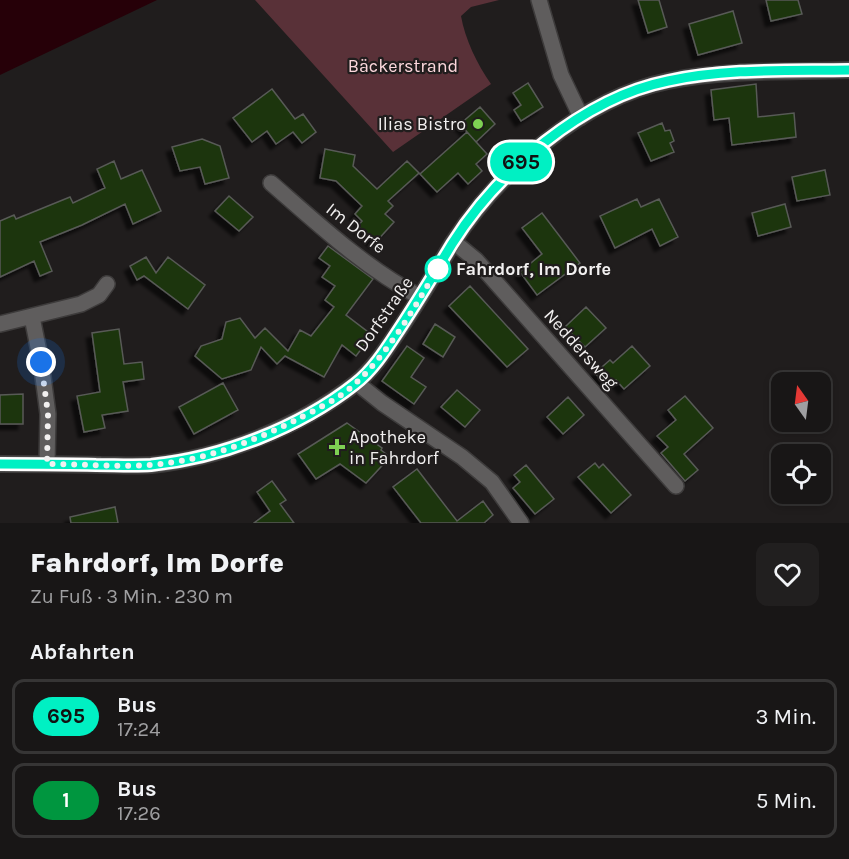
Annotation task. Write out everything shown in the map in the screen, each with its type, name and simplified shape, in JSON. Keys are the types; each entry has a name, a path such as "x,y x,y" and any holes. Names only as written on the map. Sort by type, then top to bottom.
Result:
{"street":[{"path":"539,0 561,75 581,117"},
{"name":"Dorfstraße","path":"0,464 148,465 183,461 218,453 269,434 316,410 357,383 383,353 454,242 496,185 535,150 581,117 621,96 666,81 714,74 849,70"},
{"name":"Im Dorfe","path":"271,183 361,259 420,297"},
{"name":"Neddersweg","path":"454,242 476,260 676,486"},
{"path":"0,324 81,304 99,294 107,284"},
{"path":"32,317 48,414 47,464"},
{"path":"357,383 382,403 462,457 492,482 521,523"}],"green space":[{"name":"Bäckerstrand","path":"255,0 499,0 471,7 461,16 472,51 491,84 393,152"}],"shaded area":[{"path":"0,0 157,0 0,75"}],"building":[{"path":"638,0 659,0 667,27 648,33"},
{"path":"766,0 798,0 802,14 771,21"},
{"path":"733,11 742,43 698,55 689,24"},
{"path":"528,83 543,107 521,121 514,110 521,105 513,93"},
{"path":"756,84 758,117 794,113 796,137 732,145 729,118 714,120 711,90"},
{"path":"272,89 295,119 303,114 316,132 302,143 293,132 276,144 267,131 252,142 233,118"},
{"name":"Ilias Bistro","path":"480,107 495,124 476,142 460,124"},
{"path":"662,123 665,131 670,130 674,141 670,143 674,152 651,161 638,133"},
{"path":"467,132 487,154 476,164 482,171 468,184 458,173 437,192 420,174"},
{"path":"202,139 220,146 229,178 205,184 200,167 180,171 172,147"},
{"path":"325,149 355,155 353,166 377,189 407,161 419,173 388,201 393,206 385,214 394,222 375,243 358,226 362,221 355,214 362,206 336,181 320,178"},
{"path":"114,161 121,179 142,170 161,211 133,224 125,204 40,242 52,271 40,276 34,261 0,277 0,221 14,215 16,219 70,197 73,203 105,188 97,169"},
{"path":"825,170 830,195 797,201 792,177"},
{"path":"229,196 253,217 239,231 215,211"},
{"path":"637,199 641,207 659,199 678,237 660,246 652,229 615,248 600,216"},
{"path":"785,204 791,227 758,236 752,213"},
{"path":"542,213 580,263 537,295 520,272 542,254 522,228"},
{"path":"328,246 373,279 346,315 372,335 356,356 342,345 324,377 285,356 277,364 261,347 251,370 222,379 195,356 201,346 222,339 226,322 240,318 255,338 265,328 288,351 300,330 311,336 334,307 325,300 335,286 322,277 330,266 319,258"},
{"path":"146,257 156,273 168,257 205,285 188,309 144,276 137,280 130,266"},
{"path":"470,286 528,349 507,367 449,306"},
{"path":"586,307 606,328 585,347 565,327"},
{"path":"435,324 455,337 443,357 423,344"},
{"path":"119,329 124,364 142,362 144,379 123,382 128,411 102,415 105,428 84,432 77,396 100,392 92,333"},
{"path":"407,346 424,358 411,377 426,387 414,404 382,381"},
{"path":"632,346 650,366 624,389 616,380 608,387 595,373 610,360 613,363"},
{"path":"223,383 238,410 194,434 179,407"},
{"path":"457,390 480,410 465,427 441,407"},
{"path":"23,394 23,424 0,424 0,395"},
{"path":"685,396 713,428 684,454 698,470 685,481 661,453 668,447 657,436 676,420 668,410"},
{"path":"568,397 584,415 563,434 547,417"},
{"path":"347,423 382,448 381,450 390,457 366,483 340,464 316,479 298,454"},
{"path":"595,463 599,468 603,464 631,495 611,513 578,477"},
{"path":"526,465 554,499 535,514 513,488 520,482 514,475"},
{"path":"417,469 457,521 483,501 493,515 484,523 421,523 393,487"},
{"path":"272,481 286,500 280,504 294,523 254,523 270,511 257,492"},
{"path":"115,507 118,523 71,523 70,517"}],"bus line":[{"name":"695","path":"0,464 148,465 183,461 218,453 269,434 316,410 357,383 383,353 454,242 496,185 535,150 581,117 621,96 666,81 714,74 849,70"}],"place":[{"name":"Ilias Bistro","path":"478,124"},
{"name":"Fahrdorf, Im Dorfe","path":"438,269"},
{"name":"Apotheke in Fahrdorf","path":"337,447"}],"route":[{"path":"41,362 48,414 47,464 148,465 183,461 218,453 269,434 316,410 357,383 383,353 442,261 438,269"}]}
